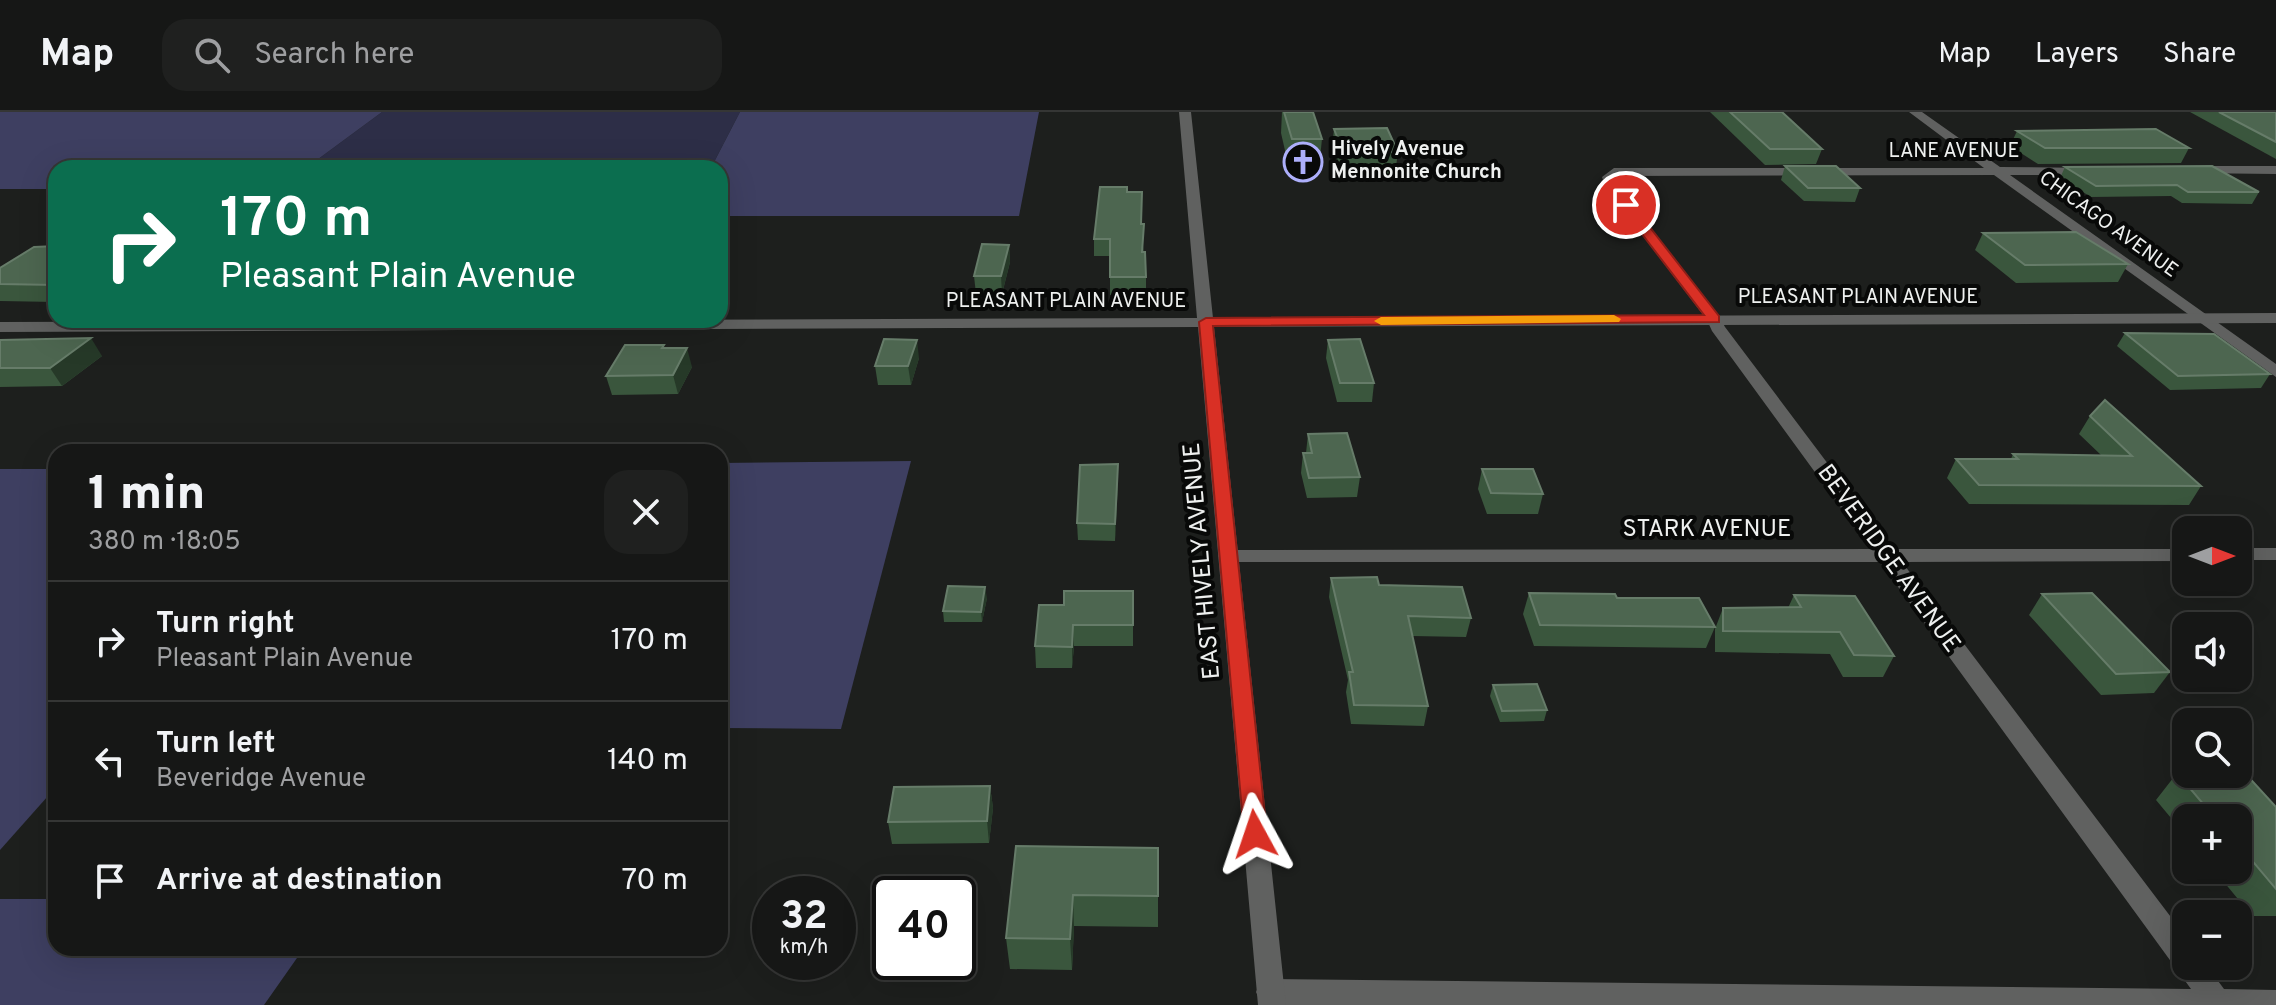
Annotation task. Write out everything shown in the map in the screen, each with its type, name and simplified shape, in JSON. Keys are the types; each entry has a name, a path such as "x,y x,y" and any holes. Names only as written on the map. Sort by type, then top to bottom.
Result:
{"street":[{"name":"EAST HIVELY AVENUE","path":"1185,112 1271,999"},
{"name":"CHICAGO AVENUE","path":"1915,112 2276,372"},
{"path":"2184,170 2276,170"},
{"name":"LANE AVENUE","path":"1631,172 2107,171"},
{"name":"BEVERIDGE AVENUE","path":"1631,172 1614,172 1608,177 1609,183 1714,319 1717,328 2172,940"},
{"name":"PLEASANT PLAIN AVENUE","path":"728,324 2276,318"},
{"name":"PLEASANT PLAIN AVENUE","path":"0,327 48,327"},
{"path":"2252,554 2276,554"},
{"name":"STARK AVENUE","path":"1228,556 2172,555"},
{"path":"2201,980 2218,1004"},
{"path":"1271,999 2276,1003"}],"shaded area":[{"path":"0,112 382,112 317,160 48,160 48,189 0,189"},
{"path":"382,112 740,112 715,160 317,160"},
{"path":"740,112 1039,112 1019,216 728,216 728,160 715,160"},
{"path":"911,461 841,729 728,728 728,463"},
{"path":"0,469 48,469 48,796 0,850"},
{"path":"0,899 48,899 48,956 298,956 264,1005 0,1005"}],"building":[{"path":"1284,112 1313,112 1322,139 1292,139"},
{"path":"1730,112 1782,112 1822,149 1770,149"},
{"path":"2219,112 2276,112 2276,142"},
{"path":"1387,128 1398,152 1343,152 1334,129"},
{"path":"2156,129 2189,148 2045,148 2017,131"},
{"path":"1785,166 1836,166 1860,188 1808,188"},
{"path":"2212,166 2259,192 2188,192 2177,185 2096,186 2065,167"},
{"path":"1100,187 1127,187 1127,192 1142,192 1142,252 1145,252 1146,277 1110,277 1110,239 1094,239"},
{"path":"2076,232 2128,264 2025,265 1983,233"},
{"path":"982,244 1009,245 1001,276 974,276"},
{"path":"48,246 48,285 0,284 0,268 34,247"},
{"path":"2125,333 2214,334 2270,374 2178,376"},
{"path":"91,338 50,368 0,368 0,340"},
{"path":"884,339 917,340 908,366 875,366"},
{"path":"1360,339 1374,383 1340,383 1328,340"},
{"path":"625,345 687,348 673,375 606,376"},
{"path":"2105,400 2201,486 1979,485 1956,459 2018,459 2013,454 2132,456 2090,416"},
{"path":"1347,433 1360,477 1309,478 1303,453 1312,453 1308,434"},
{"path":"1118,464 1115,524 1077,523 1080,465"},
{"path":"1482,469 1533,469 1543,494 1491,493"},
{"path":"1377,577 1379,585 1462,587 1471,618 1408,616 1428,706 1354,705 1349,672 1353,672 1331,578"},
{"path":"948,586 985,587 981,612 943,611"},
{"path":"1064,591 1133,591 1133,625 1073,625 1072,647 1035,646 1039,605 1064,605"},
{"path":"1529,593 1615,594 1617,598 1699,598 1715,627 1540,625"},
{"path":"2092,593 2170,672 2116,674 2042,594"},
{"path":"1794,595 1855,596 1894,656 1854,655 1840,632 1723,631 1723,608 1801,607"},
{"path":"1537,684 1547,710 1502,711 1493,685"},
{"path":"2252,781 2276,807 2276,889 2252,861 2252,804 2203,804 2190,788 2252,788"},
{"path":"990,786 987,821 888,822 894,787"},
{"path":"1016,846 1158,848 1158,896 1073,895 1070,939 1006,938"}],"slow traffic":[{"path":"1381,321 1614,319"}],"place":[{"name":"Hively Avenue Mennonite Church","path":"1303,162"}],"route":[{"path":"1255,834 1206,322 1714,319 1626,205"}]}
